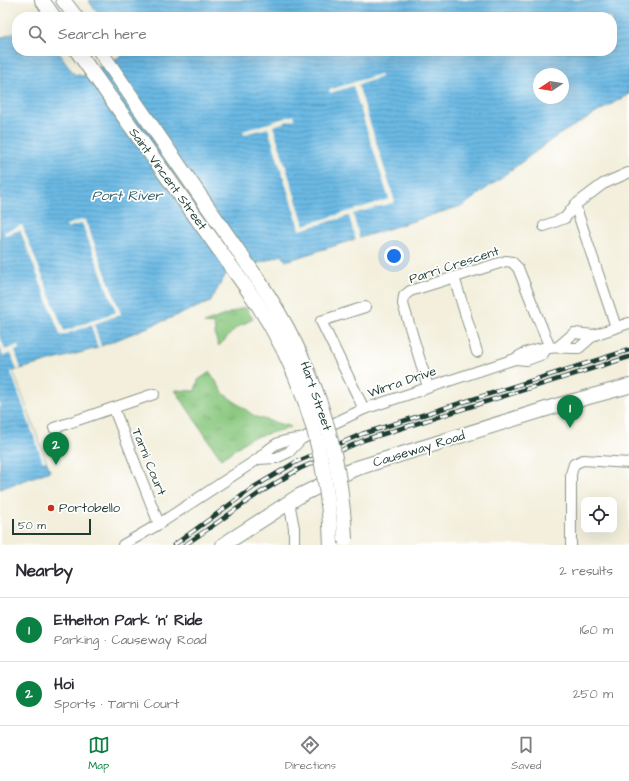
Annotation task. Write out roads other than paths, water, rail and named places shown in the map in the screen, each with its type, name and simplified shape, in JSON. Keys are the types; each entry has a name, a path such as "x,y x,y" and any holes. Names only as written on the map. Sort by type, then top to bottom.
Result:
{"main road":[{"path":"42,0 50,12"},
{"path":"63,0 72,12"},
{"name":"Saint Vincent Street","path":"81,56 248,290"},
{"name":"Saint Vincent Street","path":"104,56 259,281"},
{"name":"Hart Street","path":"259,281 276,307 302,357 324,410 339,475 338,543"},
{"name":"Hart Street","path":"248,290 264,313 291,363 311,417 323,463 330,523 338,543"},
{"name":"Causeway Road","path":"224,545 289,502 315,487 354,469 559,405 629,386"}],"street":[{"path":"544,226 566,218 575,205 603,184 628,173"},
{"path":"575,205 616,328"},
{"name":"Parri Crescent","path":"428,387 403,304 404,296 410,291 454,277 506,261 512,262 518,268 552,348"},
{"path":"454,277 477,352"},
{"path":"364,409 321,321 365,307"},
{"name":"Wirra Drive","path":"552,348 579,348 594,335 629,323"},
{"name":"Wirra Drive","path":"123,545 159,524 258,459 276,458 289,452 301,439 364,409 515,359 527,360 544,354 574,333 594,335"},
{"path":"54,428 114,409 154,394"},
{"name":"Tarni Court","path":"114,409 159,524"},
{"path":"571,545 571,474 574,464 584,460 629,463"},
{"path":"289,502 294,528 294,545"}],"water":[{"name":"Port River","path":"88,0 629,0 629,94 558,135 464,205 286,261 282,255 226,274 210,302 94,349 13,371 50,471 0,489 0,38 12,34 12,56 61,56 74,74 83,76 121,56 617,56 617,12 96,12"}],"railway":[{"path":"174,545 254,487 296,462 362,434 629,350"},
{"path":"185,545 258,494 299,469 364,440 629,357"}],"place":[{"name":"Ethelton Park 'n' Ride","path":"570,428"},
{"name":"Hoi","path":"56,465"},
{"name":"Portobello","path":"51,508"}]}
